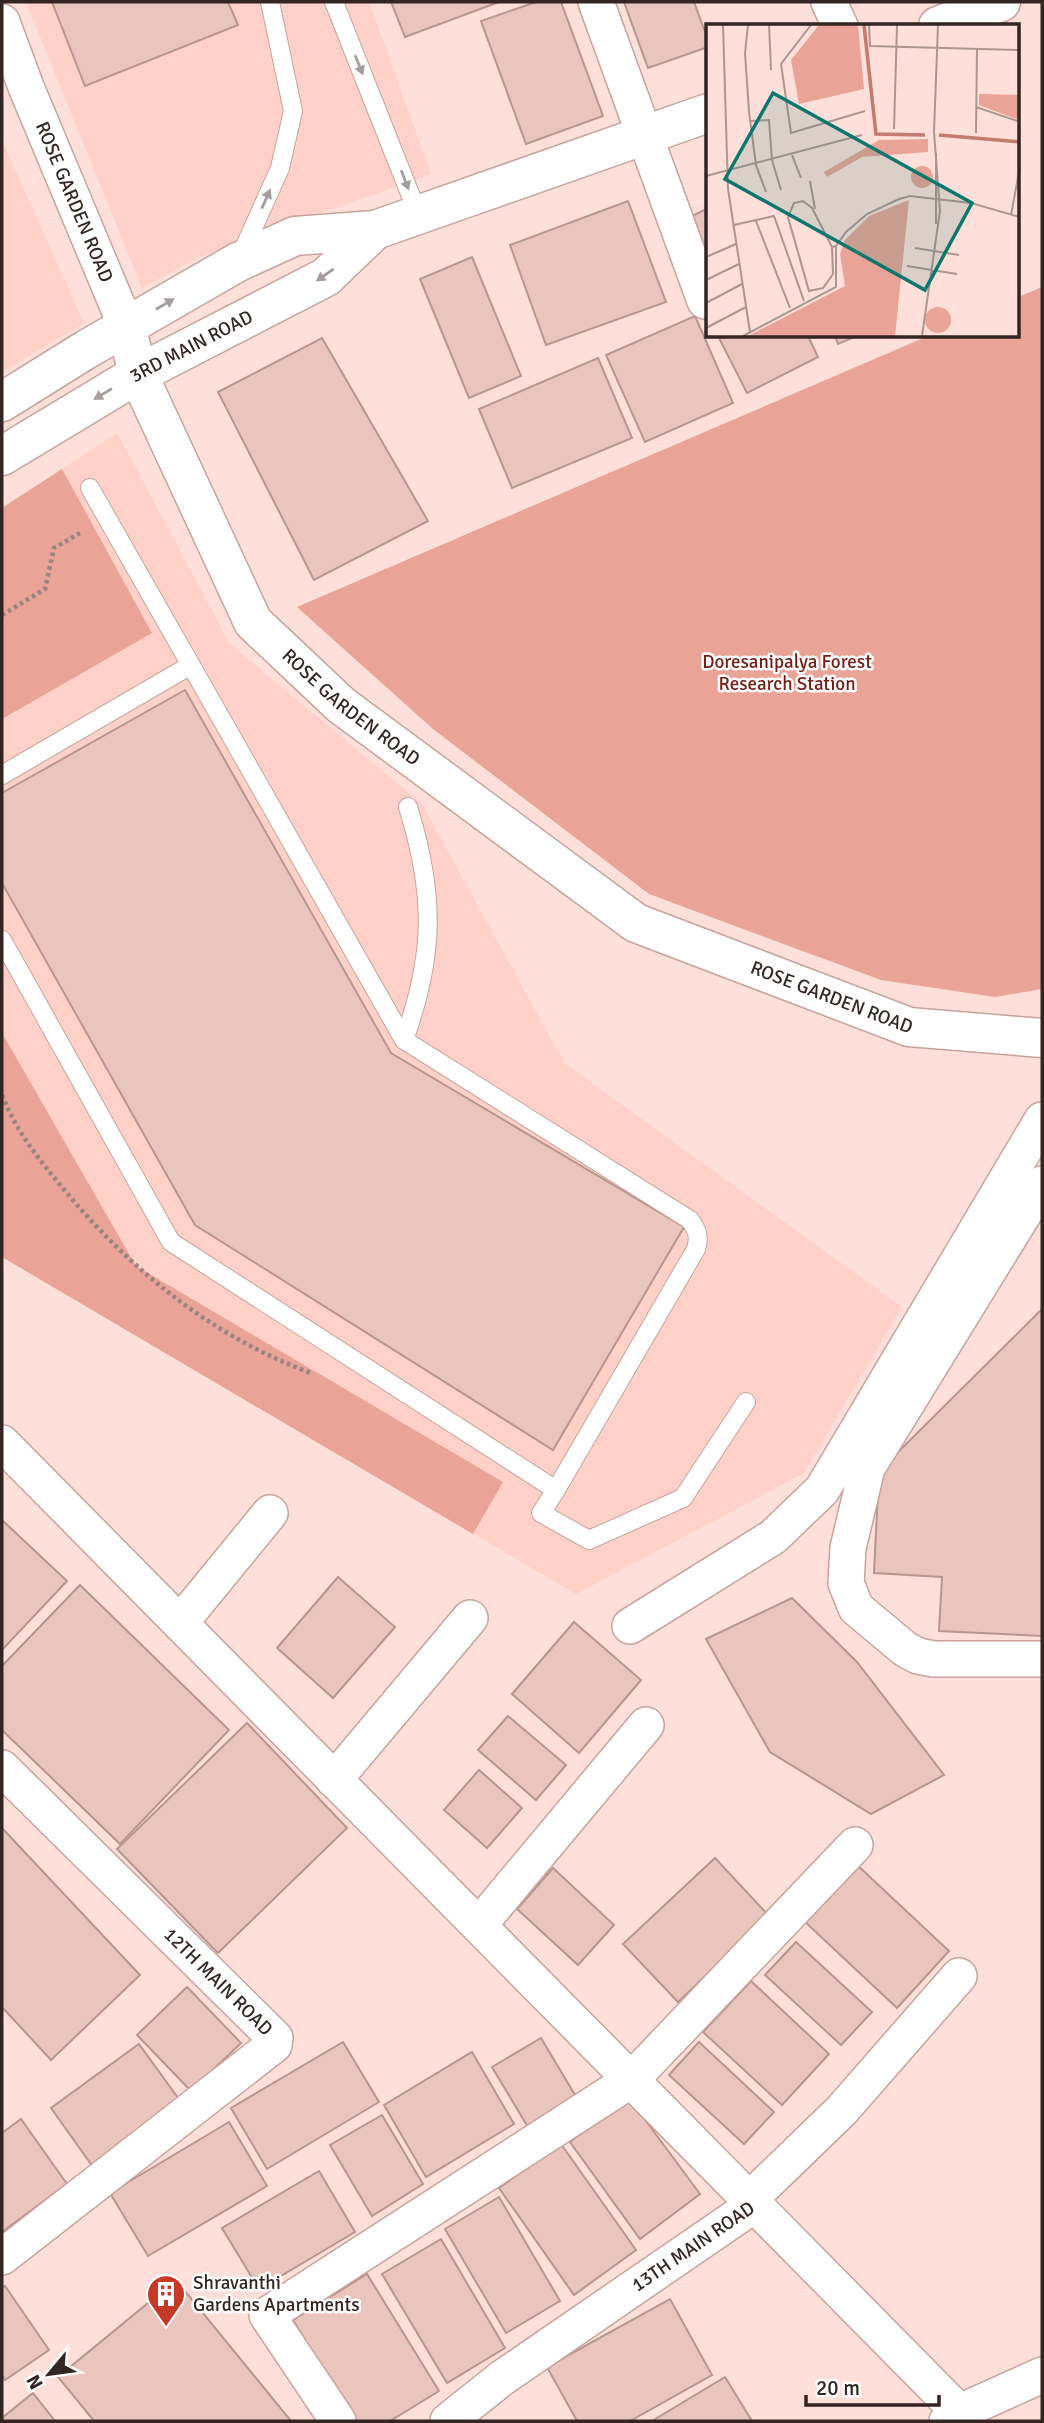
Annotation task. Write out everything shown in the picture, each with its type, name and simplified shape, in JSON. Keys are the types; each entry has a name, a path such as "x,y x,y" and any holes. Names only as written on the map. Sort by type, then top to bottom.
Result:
{"street":[{"path":"596,2 705,302"},
{"path":"829,2 839,24"},
{"path":"943,24 1001,2"},
{"name":"ROSE GARDEN ROAD","path":"2,22 26,87 126,326 138,374 253,622 341,705 636,923 909,1027 1042,1038"},
{"name":"3RD MAIN ROAD","path":"2,401 238,262 295,236 375,230 706,114"},
{"name":"3RD MAIN ROAD","path":"2,456 138,374 326,277 375,230"},
{"path":"630,1626 773,1537 822,1490 1042,1120"},
{"path":"1042,1184 867,1468 848,1548 846,1583 856,1608 905,1649 918,1656 934,1659 1042,1659"},
{"path":"2,1443 754,2205 958,2418 1042,2375"},
{"path":"180,1623 270,1513"},
{"path":"334,1780 471,1618"},
{"path":"479,1925 646,1725"},
{"name":"12TH MAIN ROAD","path":"2,1768 275,2038 274,2045 2,2257"},
{"path":"338,2421 267,2315 631,2080 856,1845"},
{"name":"13TH MAIN ROAD","path":"448,2421 502,2378 754,2205 752,2197 842,2110 959,1976"}],"lane":[{"path":"238,262 279,168 293,111 270,2"},
{"path":"334,2 418,214"},
{"path":"90,488 404,1040 690,1220 697,1231 699,1240 696,1249 541,1513 589,1540 682,1498 746,1402"},
{"path":"2,775 191,665"},
{"path":"404,1040 417,1003 429,926 427,885 408,807"},
{"path":"2,940 171,1242 556,1490"}],"path":[{"path":"2,615 45,589 54,548 107,517"}],"shaded area":[{"path":"26,2 369,2 431,174 198,257 142,288"},
{"path":"2,141 84,323 2,372"},
{"path":"117,433 230,644 422,804 564,1063 902,1307 804,1473 576,1594 2,1257 2,508"}],"green space":[{"name":"Doresanipalya Forest Research Station","path":"1042,287 1042,989 995,997 881,980 649,894 433,729 297,607 923,338 1020,338 1020,296"},
{"path":"62,469 152,633 2,719 2,508"},
{"path":"2,1033 136,1266 503,1482 473,1534 2,1257"}],"building":[{"path":"52,2 228,2 238,25 85,86"},
{"path":"391,2 499,2 405,37"},
{"path":"536,2 561,2 603,116 526,144 481,21"},
{"path":"624,2 694,2 706,35 706,48 648,68"},
{"path":"628,201 666,302 546,345 510,245"},
{"path":"706,209 706,257 688,218"},
{"path":"472,257 521,376 469,398 420,279"},
{"path":"695,316 733,403 645,442 606,355"},
{"path":"322,338 428,521 314,580 218,392"},
{"path":"719,338 809,338 818,357 747,393"},
{"path":"836,338 852,338 838,344"},
{"path":"598,358 632,438 512,488 479,409"},
{"path":"185,690 391,1053 684,1227 553,1450 195,1225 2,883 2,793"},
{"path":"1042,1309 1042,1636 939,1631 942,1577 874,1573 879,1471"},
{"path":"2,1520 67,1581 2,1650"},
{"path":"338,1577 395,1627 333,1698 277,1648"},
{"path":"80,1585 229,1730 120,1844 2,1730 2,1666"},
{"path":"792,1598 857,1662 944,1775 871,1814 770,1752 706,1639"},
{"path":"574,1622 641,1680 579,1753 512,1694"},
{"path":"508,1716 566,1765 536,1800 478,1750"},
{"path":"247,1723 347,1828 218,1953 117,1849"},
{"path":"479,1770 522,1808 487,1848 444,1810"},
{"path":"2,1828 140,1975 51,2060 2,2007"},
{"path":"715,1858 769,1916 678,2002 623,1944"},
{"path":"855,1863 949,1951 897,2008 803,1920"},
{"path":"553,1868 614,1925 578,1965 517,1909"},
{"path":"796,1942 872,2012 841,2045 765,1975"},
{"path":"751,1981 829,2054 782,2105 703,2032"},
{"path":"187,1987 241,2043 191,2091 137,2035"},
{"path":"541,2038 578,2100 529,2129 492,2067"},
{"path":"343,2042 379,2102 267,2169 231,2108"},
{"path":"699,2042 774,2112 744,2144 669,2075"},
{"path":"139,2044 186,2109 98,2174 51,2108"},
{"path":"472,2052 514,2124 426,2177 384,2105"},
{"path":"629,2098 700,2194 640,2239 570,2142"},
{"path":"382,2115 423,2184 372,2216 330,2145"},
{"path":"21,2119 67,2184 2,2232 2,2133"},
{"path":"229,2122 267,2186 148,2256 110,2193"},
{"path":"561,2144 636,2250 574,2295 499,2188"},
{"path":"319,2171 355,2232 259,2289 222,2228"},
{"path":"499,2197 560,2301 506,2333 445,2229"},
{"path":"441,2239 505,2348 447,2383 382,2274"},
{"path":"367,2274 439,2391 390,2421 355,2421 293,2320"},
{"name":"Shravanthi Gardens Apartments","path":"176,2280 291,2421 94,2421 58,2377"},
{"path":"5,2286 49,2350 5,2380 2,2375 2,2288"},
{"path":"670,2299 712,2375 630,2421 577,2421 547,2367"},
{"path":"725,2377 752,2421 652,2421"},
{"path":"33,2393 55,2421 2,2421 2,2418"}],"place":[{"name":"Shravanthi Gardens Apartments","path":"166,2328"}]}
